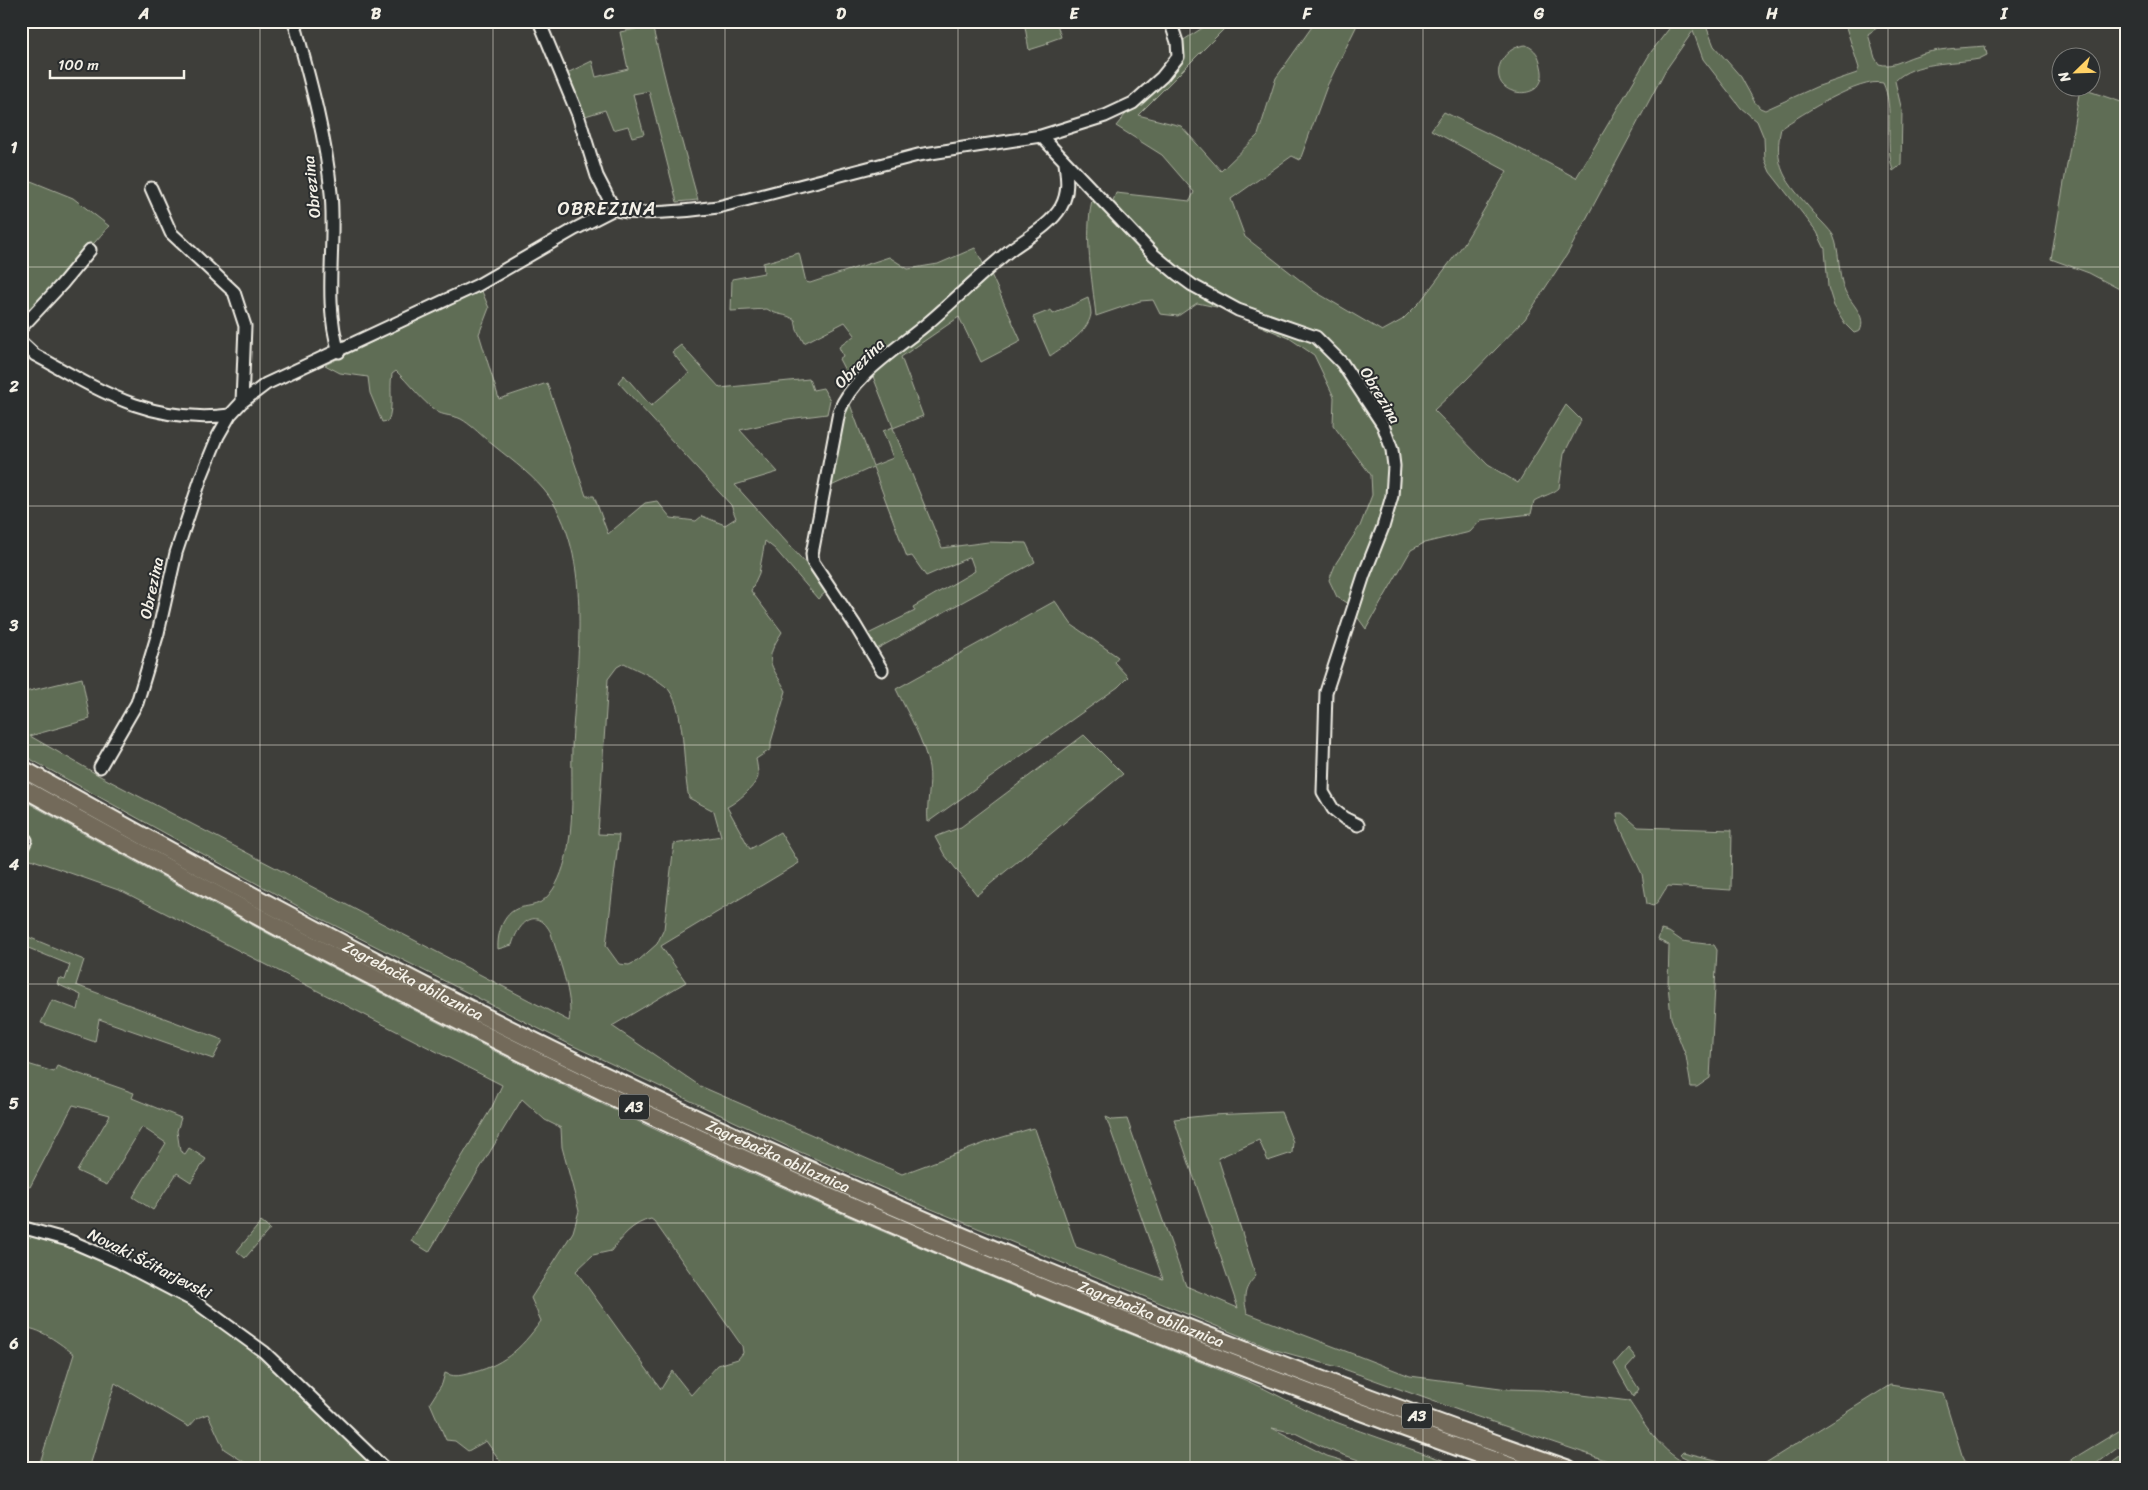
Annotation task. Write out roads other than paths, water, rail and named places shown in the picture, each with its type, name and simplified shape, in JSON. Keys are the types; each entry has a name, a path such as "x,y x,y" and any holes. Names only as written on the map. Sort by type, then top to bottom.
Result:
{"highway":[{"name":"Zagrebačka obilaznica","path":"21,768 210,872 400,973 548,1048 729,1133 994,1251 1142,1311 1434,1422 1569,1469"},
{"name":"Zagrebačka obilaznica","path":"21,787 396,990 695,1136 972,1259 1123,1321 1270,1379 1519,1469"}],"street":[{"name":"Obrezina","path":"294,21 328,166 331,194 330,292 332,323 339,352"},
{"path":"539,21 578,115 597,176 614,209 625,212 689,211 718,207 918,155 1041,136 1121,110 1148,90 1178,57 1178,42 1170,21"},
{"name":"Obrezina","path":"1041,136 1154,256 1192,285 1238,310 1316,337 1342,363 1383,425 1392,450 1392,496 1326,692 1323,792 1334,809 1344,818 1358,825"},
{"name":"Obrezina","path":"882,670 855,625 812,562 820,507 839,412 843,401 874,367 930,321 998,260 1053,218 1060,208 1067,190 1065,163"},
{"path":"151,188 171,233 225,281 234,292 240,304 245,326 242,402"},
{"name":"Obrezina","path":"100,767 137,703 158,633 187,515 212,452 230,415 242,402 266,384 339,352 478,286 575,229 614,209"},
{"path":"21,328 62,284 90,250"},
{"path":"21,342 48,362 134,406 166,414 202,418 230,415"},
{"name":"Novaki Šćitarjevski","path":"21,1227 68,1240 94,1251 194,1301 264,1352 385,1469"}],"district":[{"name":"OBREZINA","path":"607,208"}]}
